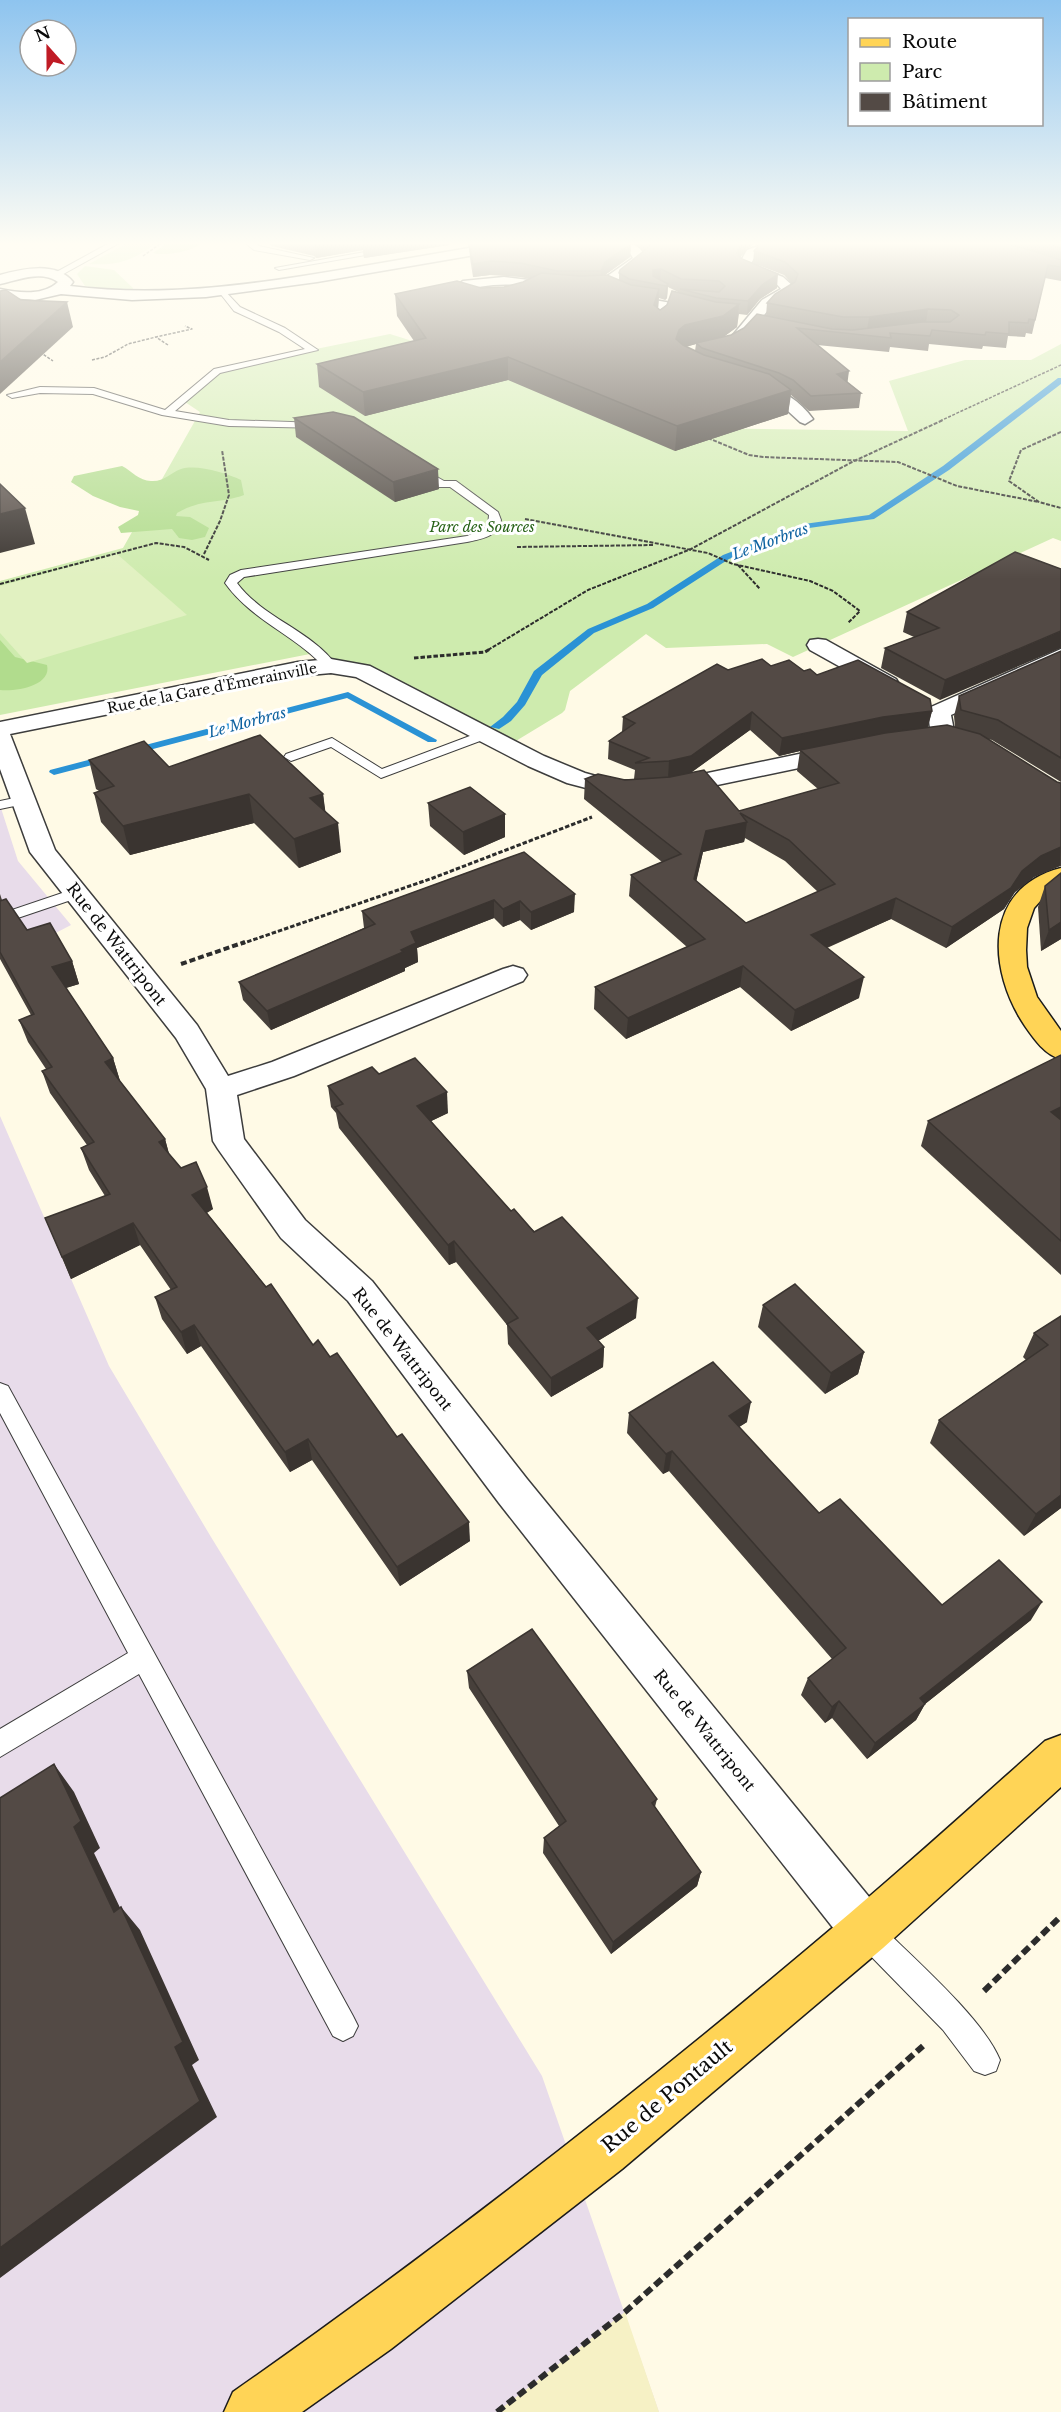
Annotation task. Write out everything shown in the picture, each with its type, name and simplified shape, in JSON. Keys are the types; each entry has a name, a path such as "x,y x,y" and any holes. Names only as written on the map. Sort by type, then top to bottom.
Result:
{"main road":[{"path":"1061,876 1031,894 1019,908 1011,948 1014,979 1024,1004 1040,1028 1061,1048"},
{"name":"Rue de Pontault","path":"253,2412 371,2329 603,2150 866,1931 1061,1757"}],"street":[{"path":"739,382 783,398 798,409 806,419"},
{"path":"818,645 939,712"},
{"path":"939,712 1060,659"},
{"name":"Rue de la Gare d'Émerainville","path":"0,729 298,669 331,666 362,671 483,735 576,778 624,791 641,792 674,788 868,747"},
{"path":"939,712 943,736"},
{"path":"918,738 943,736 967,741"},
{"name":"Rue de Wattripont","path":"0,737 12,802 43,852 187,1032 221,1089 229,1141 292,1229 360,1291 513,1491 866,1931"},
{"path":"221,1089 283,1069 513,975"}],"lane":[{"path":"167,413 217,371 298,354"},
{"path":"12,395 40,390 93,391 167,413 229,423 333,426"},
{"path":"331,666 321,652 243,598 231,583 241,574 479,537 493,529 496,520 494,514 452,483 442,485 405,462"},
{"path":"291,757 332,742 381,774 483,735"},
{"path":"0,919 82,900"},
{"path":"0,1392 343,2026"},
{"path":"0,1744 143,1658"},
{"path":"866,1931 953,2020 985,2060"}],"path":[{"path":"362,671 386,660 485,652 588,590 691,549 852,462 1061,365"},
{"path":"204,554 228,500 229,488 221,457 223,440 229,423"},
{"path":"1039,502 1009,481 1021,450 1061,432"},
{"path":"709,439 749,455 852,462 898,462 957,486 1061,508"},
{"path":"494,514 691,549 735,564 810,581 833,591 860,611 818,645"},
{"path":"0,584 156,543 181,546 204,554 234,578"},
{"path":"517,547 666,545"},
{"path":"735,564 760,589"},
{"path":"143,977 548,835 615,807 641,792"},
{"path":"497,2412 625,2312 953,2020 1017,1961 1061,1916"}],"shaded area":[{"path":"0,805 18,861 71,925 48,937 0,953"},
{"path":"0,1116 109,1366 211,1537 542,2076 659,2412 0,2412"},
{"path":"625,2312 659,2412 497,2412"}],"green space":[{"name":"Parc des Sources","path":"293,354 452,354 688,428 908,431 889,381 965,360 1031,360 1043,354 1061,354 1061,541 1053,538 793,657 767,644 666,648 646,634 570,691 562,713 506,747 386,682 331,666 320,652 0,715 0,581 123,548 200,412 182,400 208,377 232,366"},
{"path":"122,466 147,481 160,480 181,469 211,470 241,480 244,495 195,505 177,513 176,516 190,517 209,528 205,537 192,540 179,538 172,529 121,533 118,527 138,515 139,511 120,507 93,496 71,482 74,476"},
{"path":"117,554 187,615 27,663 0,633 0,586"},
{"path":"0,640 15,657 47,665 44,678 23,689 0,690"}],"building":[{"path":"0,354 9,354 0,362"},
{"path":"361,354 701,354 769,374 791,390 677,426 508,357 363,392 317,364"},
{"path":"719,354 828,354 849,371 837,374 861,393 811,396 793,380 779,373"},
{"path":"333,412 354,417 438,469 393,482 294,418"},
{"path":"0,484 25,508 0,514"},
{"path":"1015,552 1061,569 1061,631 945,680 885,648 939,628 907,612"},
{"path":"1061,651 1061,758 998,720 961,710 959,696"},
{"path":"762,659 771,666 789,660 804,671 810,669 817,675 858,660 930,699 932,711 883,717 782,738 752,712 691,756 669,761 635,763 649,758 609,741 635,723 623,717 717,664 728,670"},
{"path":"947,725 980,734 1061,783 1061,847 1041,856 1022,871 1011,888 952,927 896,898 811,935 864,977 795,1010 743,966 628,1018 595,987 705,939 631,875 681,854 585,779 598,774 625,780 670,777 704,770 739,811 839,783 800,750 885,733","holes":["740,813 789,840 835,884 746,923 694,879 706,831 747,822"]},
{"path":"260,735 323,794 310,798 338,823 294,839 249,794 123,826 94,793 114,786 89,760 144,741 169,767"},
{"path":"470,787 505,814 463,832 428,803"},
{"path":"524,852 575,894 531,912 520,901 503,909 494,900 411,932 416,943 401,950 403,952 267,1011 239,982 375,924 362,911"},
{"path":"1061,873 1061,922 1049,930 1045,886"},
{"path":"6,899 27,930 50,923 72,961 52,967 113,1058 105,1062 165,1139 159,1142 181,1168 196,1162 207,1187 192,1195 266,1287 271,1284 313,1345 318,1340 330,1357 337,1353 397,1437 402,1434 469,1522 397,1567 308,1439 285,1452 194,1325 181,1332 155,1297 177,1287 133,1223 62,1257 45,1218 110,1194 81,1148 94,1142 42,1071 52,1067 19,1020 34,1014 0,952 0,901"},
{"path":"1061,1055 1061,1107 1051,1112 1061,1120 1061,1241 928,1121"},
{"path":"415,1058 447,1092 417,1106 511,1211 514,1209 534,1232 562,1217 638,1298 587,1328 604,1347 551,1378 507,1324 518,1318 454,1241 448,1245 335,1107 343,1104 328,1086 372,1067 379,1074"},
{"path":"795,1284 864,1352 831,1373 763,1305"},
{"path":"1061,1316 1061,1495 1036,1514 939,1420 1048,1345 1034,1333"},
{"path":"713,1362 751,1402 729,1416 819,1513 840,1499 942,1605 999,1560 1042,1602 920,1698 925,1704 875,1743 839,1701 832,1707 808,1678 846,1648 672,1451 666,1454 629,1413"},
{"path":"532,1629 657,1799 652,1803 701,1872 613,1942 544,1838 566,1821 467,1671"},
{"path":"54,1764 81,1821 74,1827 114,1912 121,1907 183,2042 175,2047 200,2101 0,2248 0,1798"}],"waterway":[{"name":"Le Morbras","path":"495,727 507,719 521,703 538,673 591,631 650,606 726,557 807,526 871,517 946,468 1061,380"},
{"name":"Le Morbras","path":"54,772 348,695 432,740"}]}
